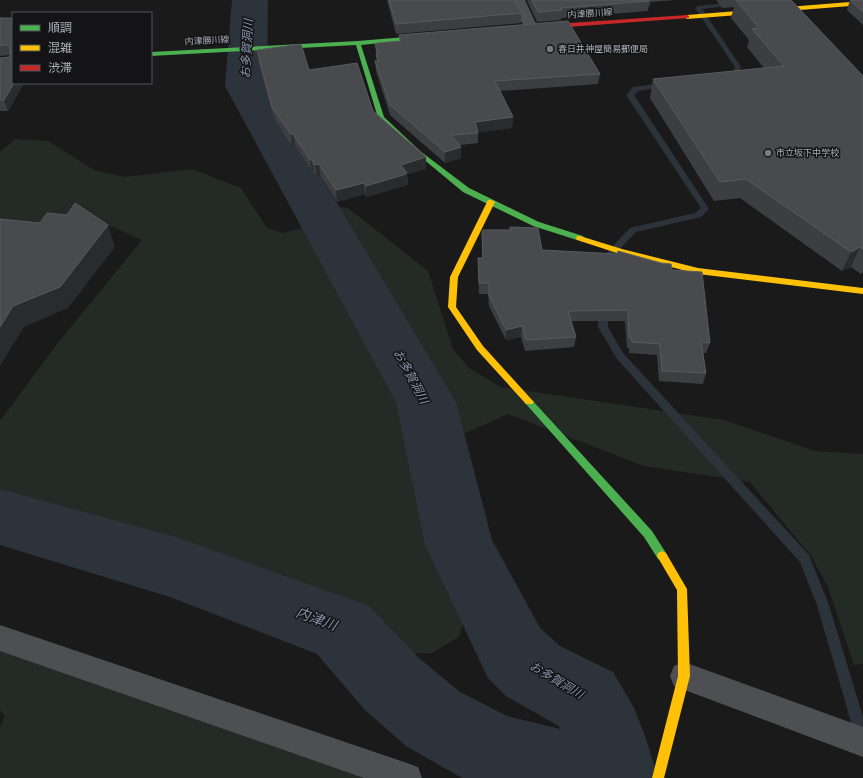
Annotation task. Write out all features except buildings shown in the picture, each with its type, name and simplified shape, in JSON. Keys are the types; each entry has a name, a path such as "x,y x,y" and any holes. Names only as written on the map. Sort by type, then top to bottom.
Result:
{"street":[{"path":"518,0 527,28"},
{"name":"内津勝川線","path":"527,28 863,3"},
{"name":"内津勝川線","path":"152,54 358,43 437,36"},
{"path":"358,43 381,118 418,152 466,190 536,224 620,252 698,271 863,291"},
{"path":"491,202 454,277 452,307 480,348 648,534 682,589 684,676 658,778"},
{"path":"0,638 408,778"},
{"path":"684,676 863,742"}],"shaded area":[{"path":"15,139 48,141 94,170 125,177 192,169 241,188 267,228 283,233 299,229 315,221 328,205 348,208 428,271 453,349 469,368 501,387 724,420 815,451 863,454 863,664 854,665 828,587 811,556 750,482 644,466 508,414 417,455 466,603 460,636 432,653 396,654 254,578 14,506 0,497 0,421 57,344 142,240 92,218 25,229 0,226 0,152"},
{"path":"0,647 373,778 0,778 0,727 5,716 0,710"}],"waterway":[{"name":"お多賀洞川","path":"250,0 246,86 426,402 459,545 514,653 533,671 586,699 606,736 617,778"},
{"path":"725,76 735,75 738,67 698,8 733,4"},
{"path":"611,253 633,230 698,215 705,209 630,95 636,89 664,85"},
{"path":"603,308 603,327 620,356 805,559 823,605 863,739"},
{"name":"内津川","path":"0,517 176,568 343,630 392,684 433,719 496,753 598,778"}],"traffic: fast":[{"path":"152,54 358,43 429,37"},
{"path":"358,43 381,118 418,152 466,190 536,224 580,238"},
{"path":"529,402 648,534 662,556"}],"traffic: slow":[{"path":"687,17 863,3"},
{"path":"491,202 454,277 452,307 480,348 529,402"},
{"path":"580,238 620,251 698,271 863,291"},
{"path":"658,778 684,676 682,589 662,556"}],"traffic: jam":[{"path":"541,27 687,17"}],"place":[{"name":"春日井神屋簡易郵便局","path":"550,49"},
{"name":"市立坂下中学校","path":"768,153"}]}
